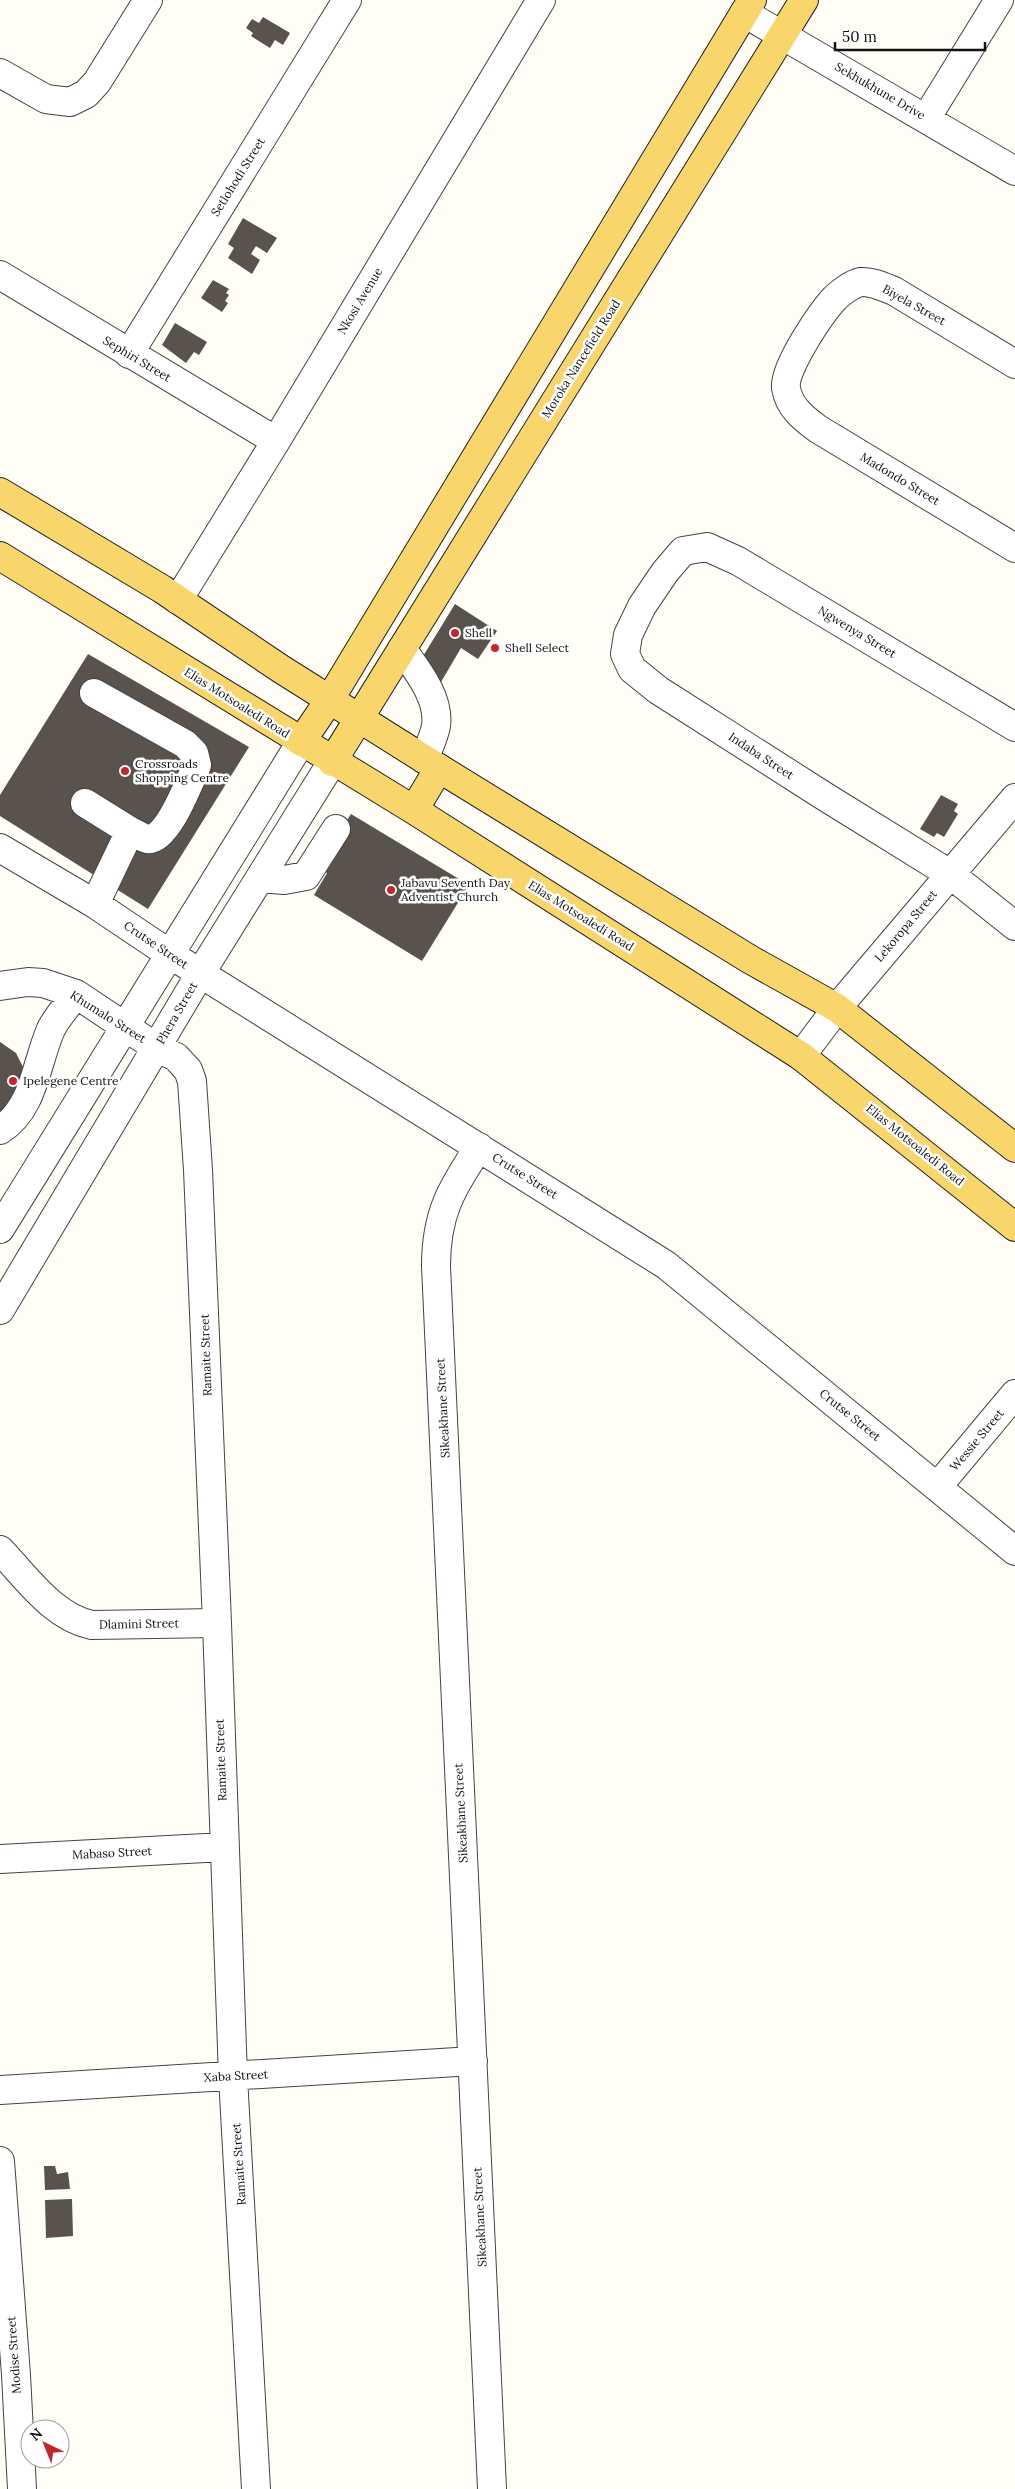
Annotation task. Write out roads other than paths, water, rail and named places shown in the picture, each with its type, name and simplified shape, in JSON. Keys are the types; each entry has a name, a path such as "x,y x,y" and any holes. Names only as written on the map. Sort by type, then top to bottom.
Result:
{"main road":[{"name":"Moroka Nancefield Road","path":"359,719 804,0"},
{"path":"301,742 330,699 748,7"},
{"path":"0,492 178,600 359,719 751,960 837,1008 1015,1148"},
{"name":"Elias Motsoaledi Road","path":"0,556 332,762 414,810 801,1056 1015,1227"},
{"path":"415,558 446,577"},
{"name":"Phera Street","path":"332,762 359,719"},
{"path":"414,810 432,764"}],"street":[{"path":"0,73 46,99 70,102 86,94 97,82 148,0"},
{"name":"Setlohodi Street","path":"129,354 347,0"},
{"name":"Nkosi Avenue","path":"178,600 276,441 541,0"},
{"path":"927,118 999,0"},
{"name":"Sekhukhune Drive","path":"748,7 783,34 1015,170"},
{"name":"Sephiri Street","path":"0,275 276,441"},
{"name":"Biyela Street","path":"790,402 786,386 789,370 835,298 847,288 860,282 875,283 894,291 1015,364"},
{"name":"Madondo Street","path":"790,402 801,416 818,429 1015,548"},
{"name":"Ngwenya Street","path":"696,547 707,547 738,562 1015,727"},
{"name":"Indaba Street","path":"696,547 683,551 665,572 642,606 628,635 626,654 632,669 683,706 950,874 1015,926"},
{"path":"402,649 420,675 435,713 436,726 432,764"},
{"path":"85,804 148,840 157,838 167,828 197,765 194,753 185,744 94,693"},
{"path":"0,1229 123,1027 171,955 301,742"},
{"name":"Phera Street","path":"0,1310 200,974 332,762"},
{"name":"Lekoropa Street","path":"801,1056 837,1008 1015,798"},
{"path":"260,878 284,880 306,876 336,829"},
{"path":"95,904 130,831"},
{"name":"Crutse Street","path":"0,848 95,904 200,974 666,1265 1015,1551"},
{"name":"Khumalo Street","path":"0,986 28,982 43,983 76,994 157,1048"},
{"path":"0,1130 14,1120 25,1104 52,1027 76,994"},
{"name":"Ramaite Street","path":"157,1048 176,1057 183,1064 192,1081 194,1095 217,1622 233,2076 256,2489"},
{"name":"Sikeakhane Street","path":"479,1147 446,1201 436,1241 492,2489"},
{"name":"Wessie Street","path":"938,1486 1015,1394"},
{"name":"Dlamini Street","path":"0,1550 53,1605 80,1622 92,1625 217,1622"},
{"name":"Mabaso Street","path":"0,1859 224,1847"},
{"name":"Xaba Street","path":"0,2090 473,2061"},
{"name":"Modise Street","path":"0,2161 8,2383 22,2489"}],"place":[{"name":"Shell","path":"455,633"},
{"name":"Shell Select","path":"495,648"},
{"name":"Crossroads Shopping Centre","path":"125,771"},
{"name":"Jabavu Seventh Day Adventist Church","path":"391,890"},
{"name":"Ipelegene Centre","path":"13,1081"}]}
